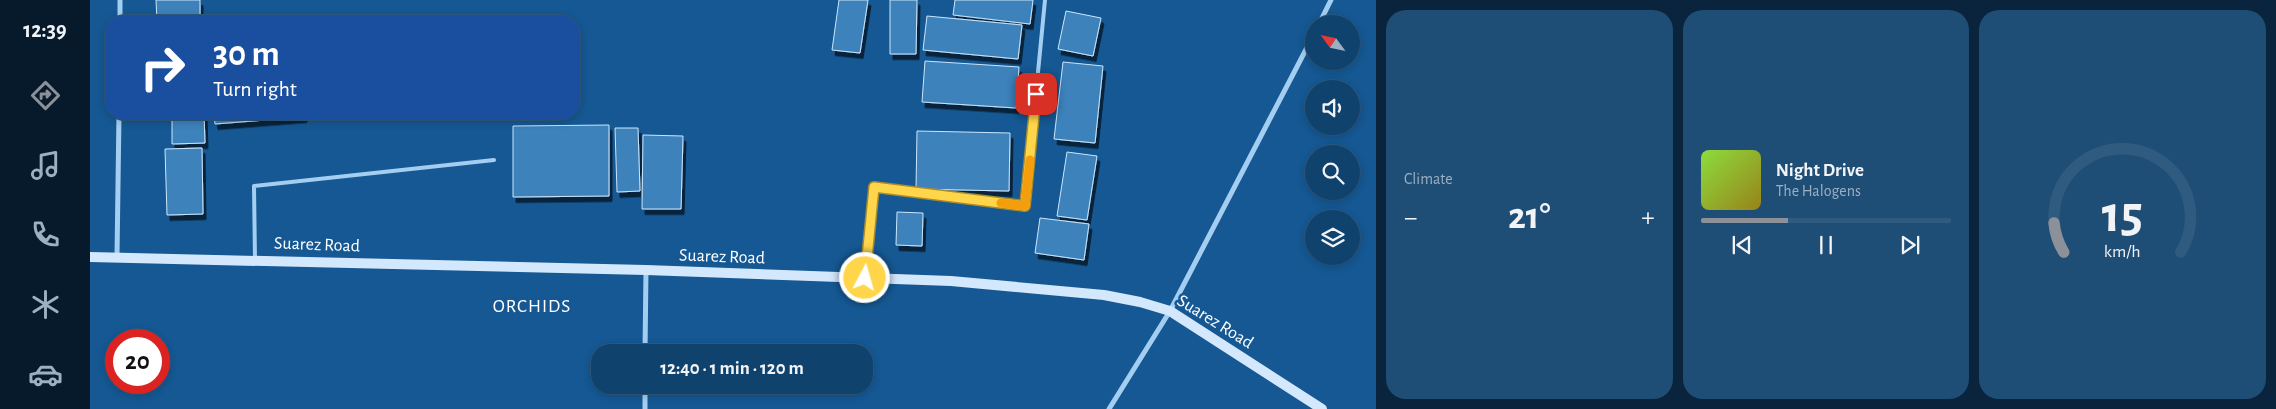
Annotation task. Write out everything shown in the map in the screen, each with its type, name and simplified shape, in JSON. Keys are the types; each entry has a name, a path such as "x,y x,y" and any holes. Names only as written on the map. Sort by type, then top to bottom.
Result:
{"street":[{"path":"120,0 120,15"},
{"path":"1324,15 1332,0"},
{"path":"1109,409 1170,311 1305,51"},
{"path":"117,256 119,120"},
{"name":"Suarez Road","path":"90,257 117,256 646,270 951,281 1104,295 1140,302 1170,311 1322,409"},
{"path":"645,344 646,270"},
{"path":"645,394 645,409"}],"lane":[{"path":"865,278 874,187 1025,206 1045,0"},
{"path":"255,260 254,186 494,160"}],"building":[{"path":"156,0 200,0 200,15 157,15"},
{"path":"839,0 868,0 860,53 832,50"},
{"path":"890,0 917,0 916,54 890,54"},
{"path":"955,0 1033,0 1030,24 953,15"},
{"path":"1066,11 1101,18 1093,56 1058,49"},
{"path":"927,16 1022,25 1018,59 923,50"},
{"path":"925,61 1019,67 1016,108 922,102"},
{"path":"1063,62 1103,66 1095,143 1054,139"},
{"path":"172,120 204,120 205,143 172,144"},
{"path":"215,120 266,120 215,124"},
{"path":"609,125 609,196 513,197 513,126"},
{"path":"615,128 638,128 640,191 617,192"},
{"path":"917,131 1010,133 1009,191 916,189"},
{"path":"643,135 683,136 681,209 642,209"},
{"path":"202,148 203,214 167,215 165,149"},
{"path":"1067,152 1097,156 1087,220 1057,216"},
{"path":"897,212 923,213 922,246 896,245"},
{"path":"1040,218 1089,224 1084,260 1035,253"}],"slow traffic":[{"path":"1001,203 1025,206 1030,160"}],"district":[{"name":"ORCHIDS","path":"532,306"}],"route":[{"path":"865,278 874,187 1025,206 1036,94"}]}
